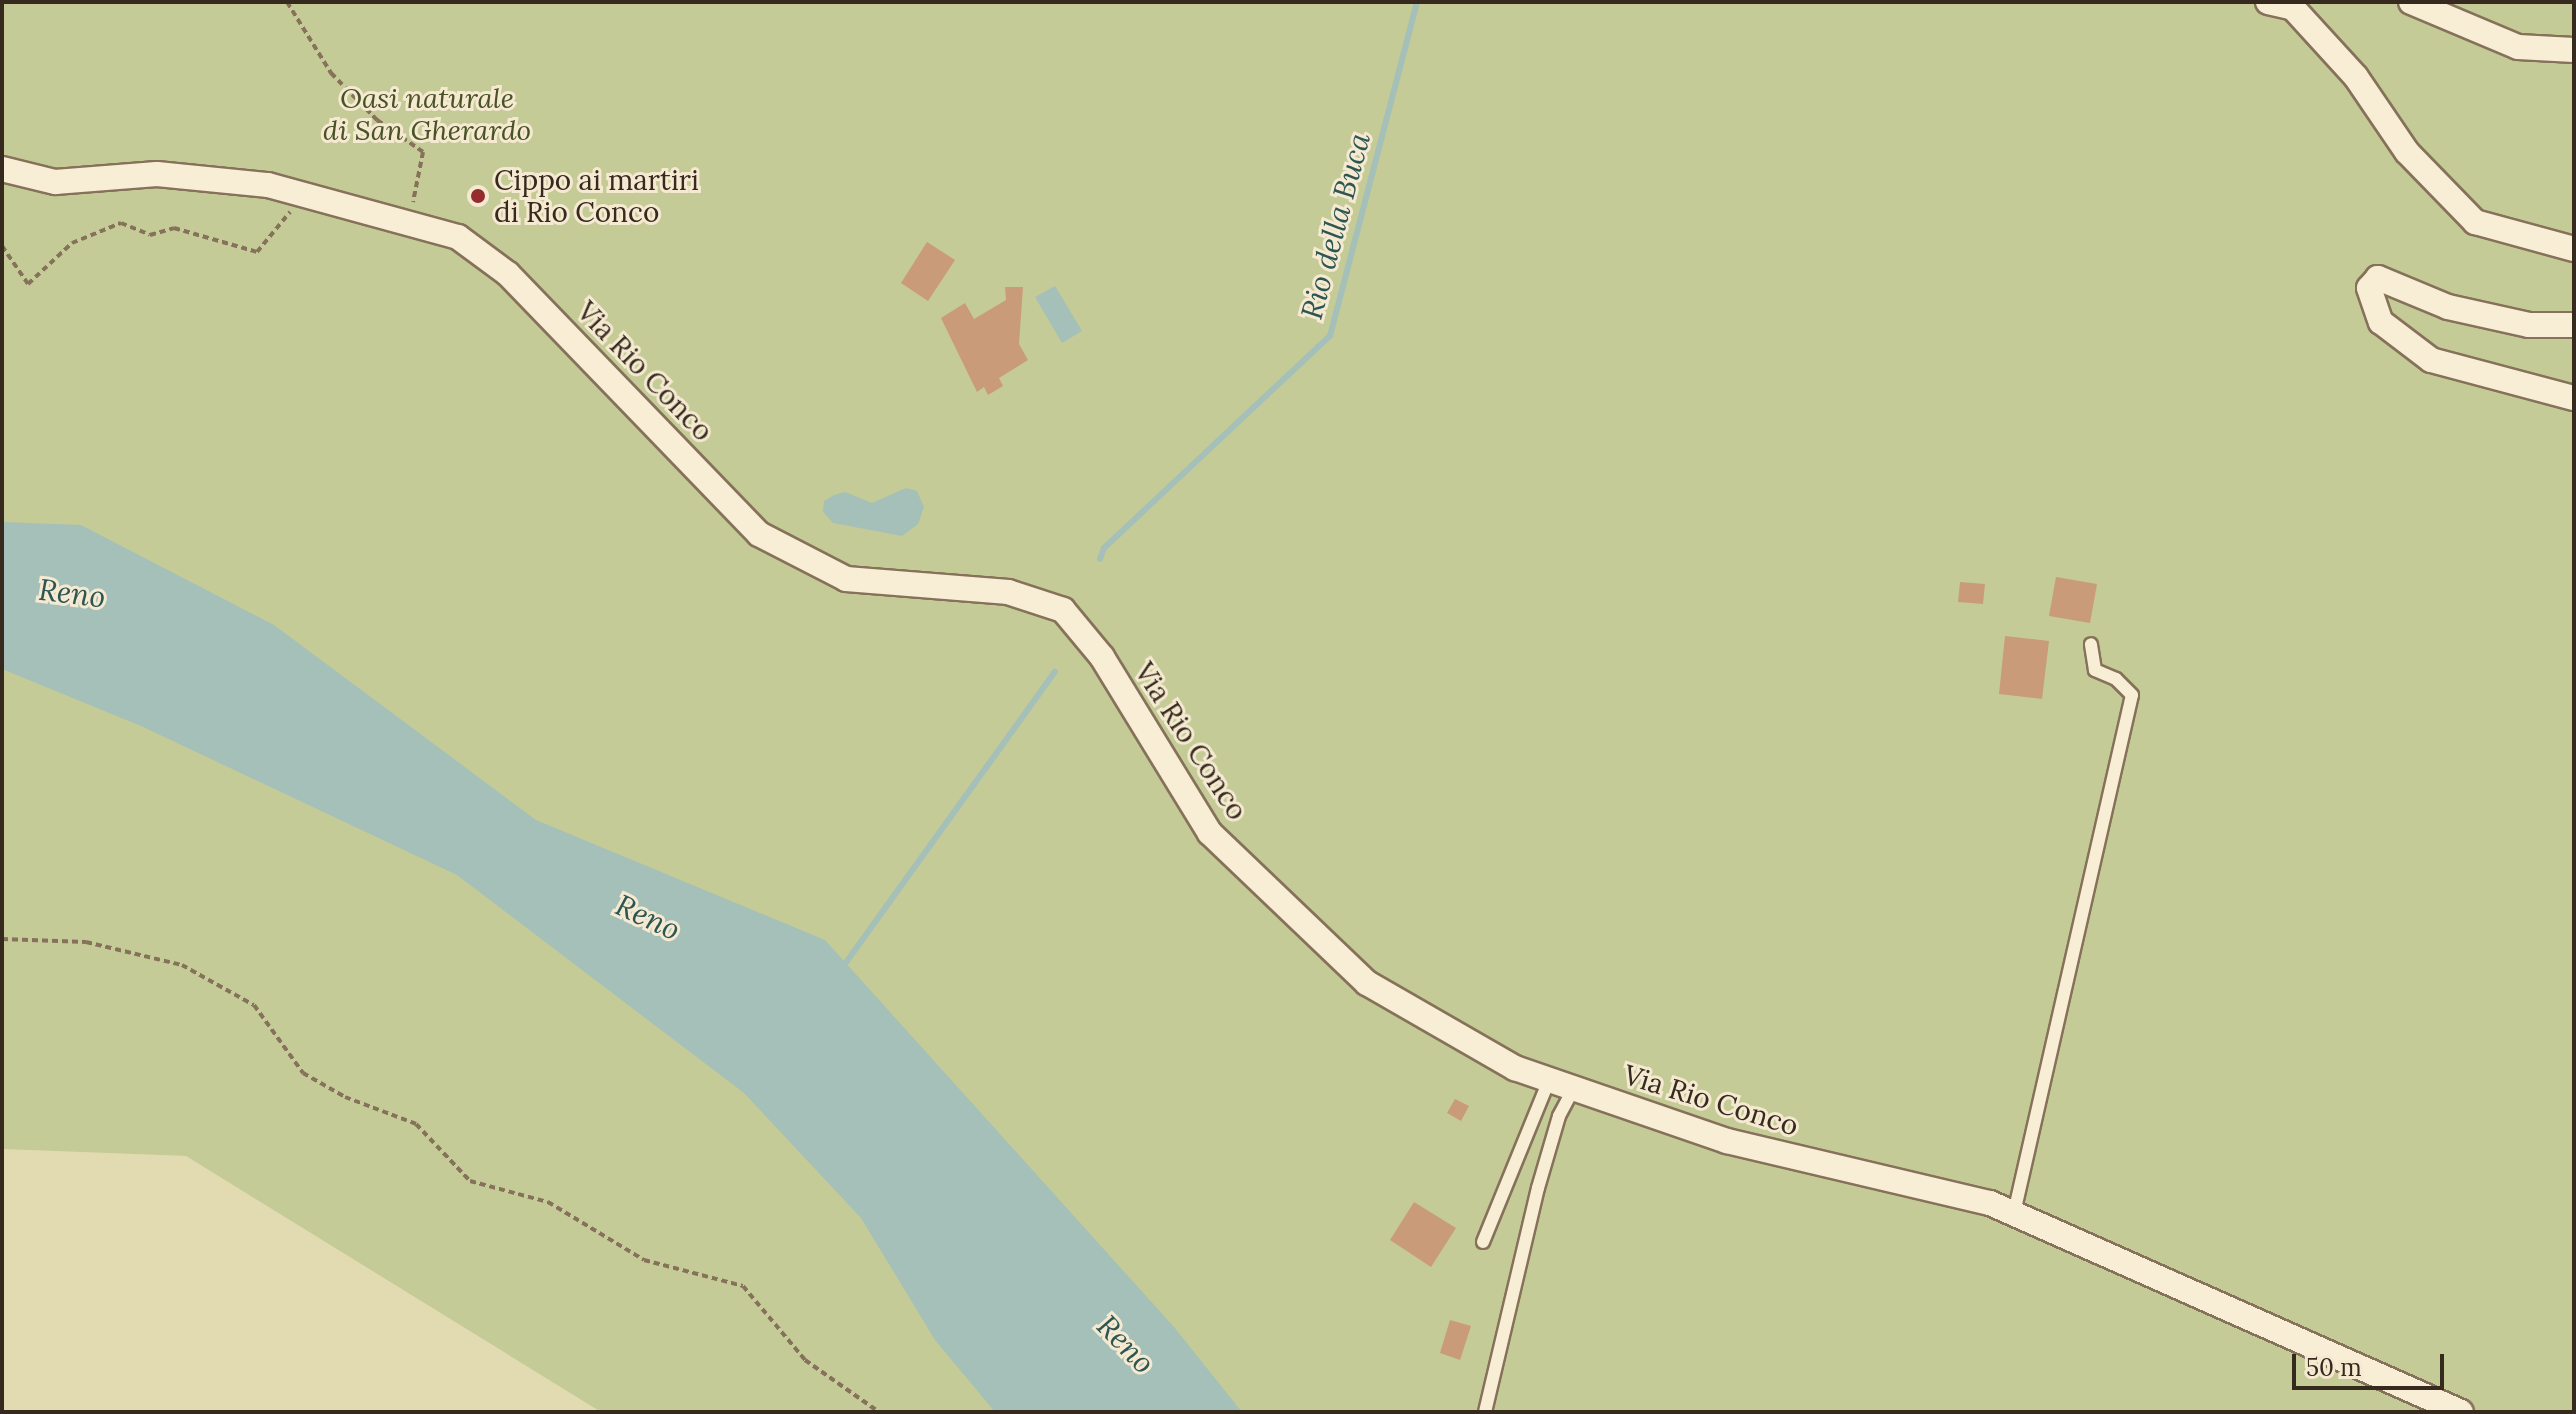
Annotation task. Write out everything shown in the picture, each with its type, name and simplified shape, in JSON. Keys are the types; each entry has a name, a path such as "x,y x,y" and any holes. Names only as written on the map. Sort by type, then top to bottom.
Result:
{"street":[{"path":"2268,2 2293,8 2356,77 2407,152 2475,222 2574,249"},
{"path":"2411,2 2518,47 2574,50"},
{"name":"Via Rio Conco","path":"2,169 55,182 157,174 268,185 458,237 508,274 759,534 846,579 1008,592 1063,610 1102,657 1210,833 1367,983 1515,1068 1727,1141 1990,1203 2461,1412"},
{"path":"2574,325 2529,325 2448,307 2378,278 2369,288 2381,322 2431,360 2574,398"}],"lane":[{"path":"2014,1213 2132,695 2116,679 2095,670 2091,644"},
{"path":"1483,1242 1549,1080"},
{"path":"1485,1412 1538,1188 1559,1116 1574,1088"}],"path":[{"path":"287,2 331,73 377,120 423,152 408,223"},
{"path":"2,246 28,284 72,243 121,223 150,235 174,228 257,252 301,194"},
{"path":"2,939 86,942 182,965 254,1005 303,1073 345,1097 416,1124 470,1181 548,1202 644,1260 743,1286 805,1360 879,1412"}],"shaded area":[{"path":"2,1149 186,1156 601,1412 2,1412"}],"green space":[{"name":"Oasi naturale di San Gherardo","path":"2,2 2574,2 2574,1412 601,1412 186,1156 2,1149"}],"water":[{"path":"1055,286 1082,331 1062,343 1035,297"},
{"path":"906,488 917,491 924,507 918,524 902,536 833,523 823,512 824,501 834,495 845,492 872,503"},
{"name":"Reno","path":"2,522 81,525 274,625 536,820 825,940 1174,1327 1242,1412 995,1412 935,1340 861,1218 744,1093 457,875 141,726 2,669"}],"building":[{"path":"927,242 955,260 928,301 901,283"},
{"path":"1005,287 1023,287 1019,344 1028,360 999,378 1003,386 988,395 984,387 977,392 941,318 965,303 974,319 1006,300"},
{"path":"2056,577 2097,584 2090,623 2049,616"},
{"path":"1960,582 1985,584 1983,604 1958,602"},
{"path":"2005,636 2049,641 2042,699 1999,694"},
{"path":"1455,1099 1469,1106 1461,1121 1447,1113"},
{"path":"1414,1202 1456,1228 1431,1267 1390,1240"},
{"path":"1450,1320 1471,1326 1460,1360 1440,1353"}],"waterway":[{"name":"Rio della Buca","path":"1100,559 1104,548 1330,336 1417,2"},
{"path":"842,968 1055,672"}],"place":[{"name":"Cippo ai martiri di Rio Conco","path":"478,196"}]}
